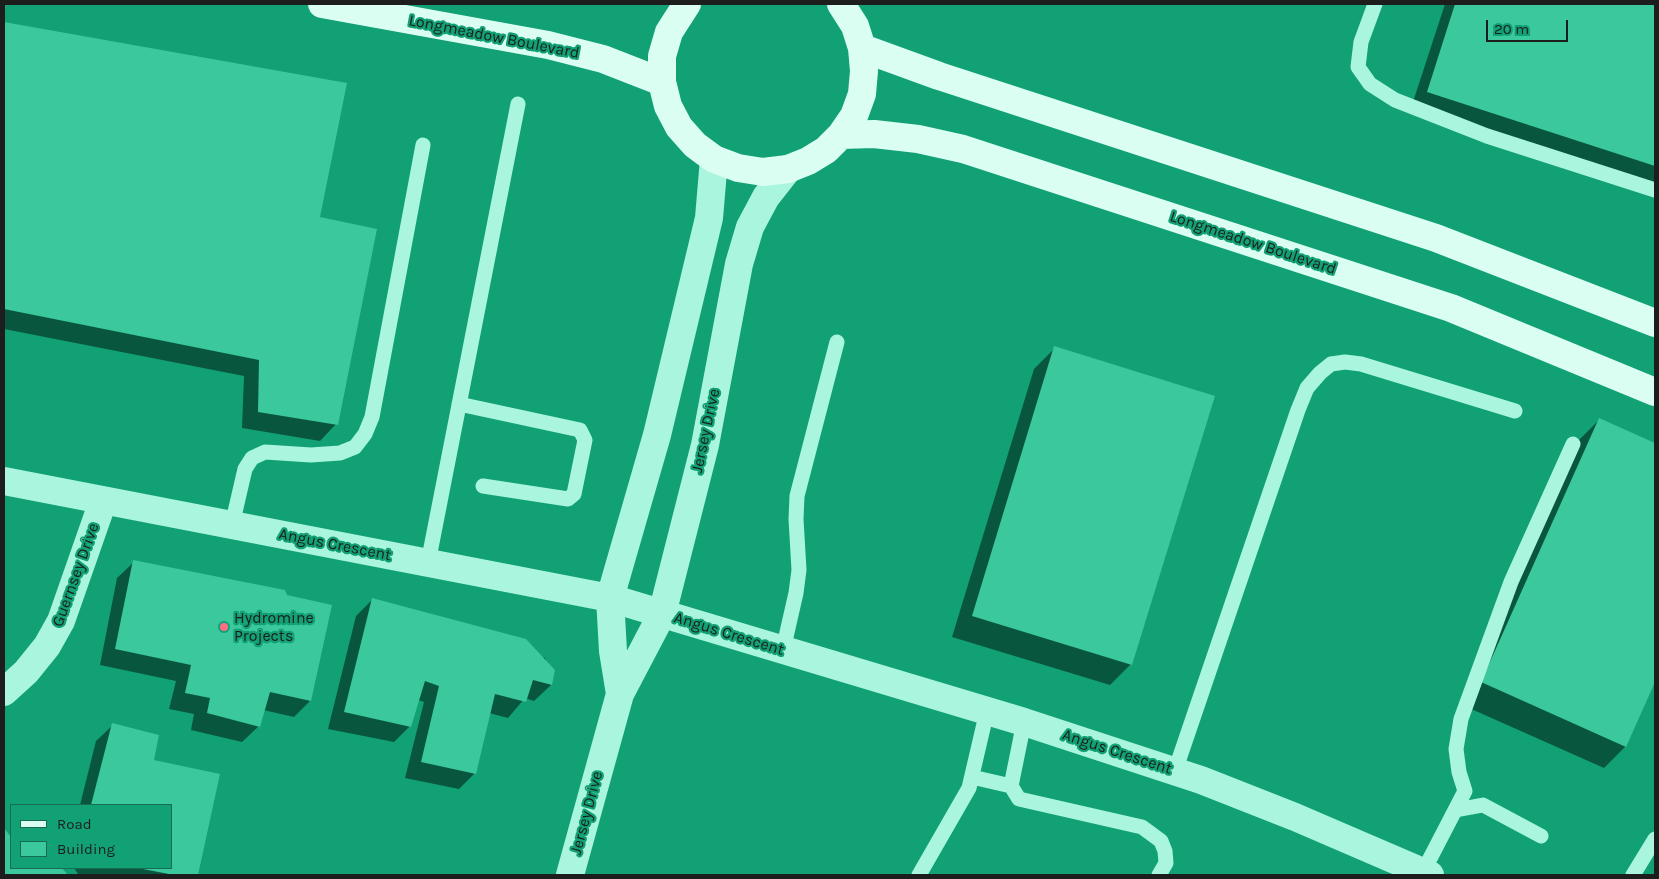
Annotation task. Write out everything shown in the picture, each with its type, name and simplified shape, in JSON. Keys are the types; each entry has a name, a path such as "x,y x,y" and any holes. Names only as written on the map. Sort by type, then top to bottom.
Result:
{"main road":[{"name":"Longmeadow Boulevard","path":"322,4 548,46 603,59 662,82"},
{"path":"687,4 669,32 662,56 662,82 668,106 679,127 695,145 714,159 746,170 763,172 788,168 808,161 826,150 841,135 854,116 862,94 864,71 862,48 855,26 840,4"},
{"path":"862,48 939,76 1436,238 1655,323"},
{"name":"Longmeadow Boulevard","path":"841,135 874,134 918,139 964,149 1451,308 1655,392"}],"street":[{"name":"Jersey Drive","path":"620,694 610,598 657,435 709,218 714,159"},
{"name":"Jersey Drive","path":"570,875 620,694 662,614 705,445 739,264 750,227 766,197 788,168"},
{"name":"Angus Crescent","path":"4,481 610,598 1024,722 1175,771 1295,817 1427,874"},
{"name":"Guernsey Drive","path":"4,692 26,672 48,646 61,621 103,501"}],"lane":[{"path":"1375,4 1361,42 1358,67 1370,84 1395,100 1487,136 1655,190"},
{"path":"428,563 518,104"},
{"path":"232,525 245,469 252,458 265,452 311,455 340,454 355,447 365,434 372,418 423,145"},
{"path":"783,650 796,593 799,570 796,519 797,496 837,342"},
{"path":"1175,771 1298,410 1307,388 1320,372 1331,364 1345,362 1361,364 1515,410"},
{"path":"458,404 580,430 585,440 574,494 568,499 483,486"},
{"path":"1427,874 1466,791 1459,772 1456,749 1461,719 1511,582 1573,444"},
{"path":"919,875 969,788 987,711"},
{"path":"1024,722 1011,786 1019,799 1126,822 1148,830 1161,841 1165,851 1166,863 1159,875"},
{"path":"972,777 1011,786"},
{"path":"1456,810 1483,805 1541,836"},
{"path":"1633,875 1655,839"}],"building":[{"path":"1455,4 1655,4 1655,166 1427,92"},
{"path":"4,22 347,83 320,217 377,229 338,425 258,412 259,360 4,309"},
{"path":"1054,346 1215,396 1132,665 972,616"},
{"path":"1599,418 1655,443 1655,682 1626,747 1481,682"},
{"name":"Hydromine Projects","path":"133,560 285,590 287,595 332,605 311,701 270,692 260,727 207,713 210,698 185,693 191,665 115,649"},
{"path":"372,598 526,639 555,670 552,685 533,680 526,702 495,694 476,774 421,762 439,686 425,681 411,727 344,712"},
{"path":"112,723 159,735 154,760 220,774 198,875 174,875 143,869 172,869 172,804 91,804"},
{"path":"4,828 10,836 10,869 63,869 68,875 4,875"}],"place":[{"name":"Hydromine Projects","path":"224,627"}]}
